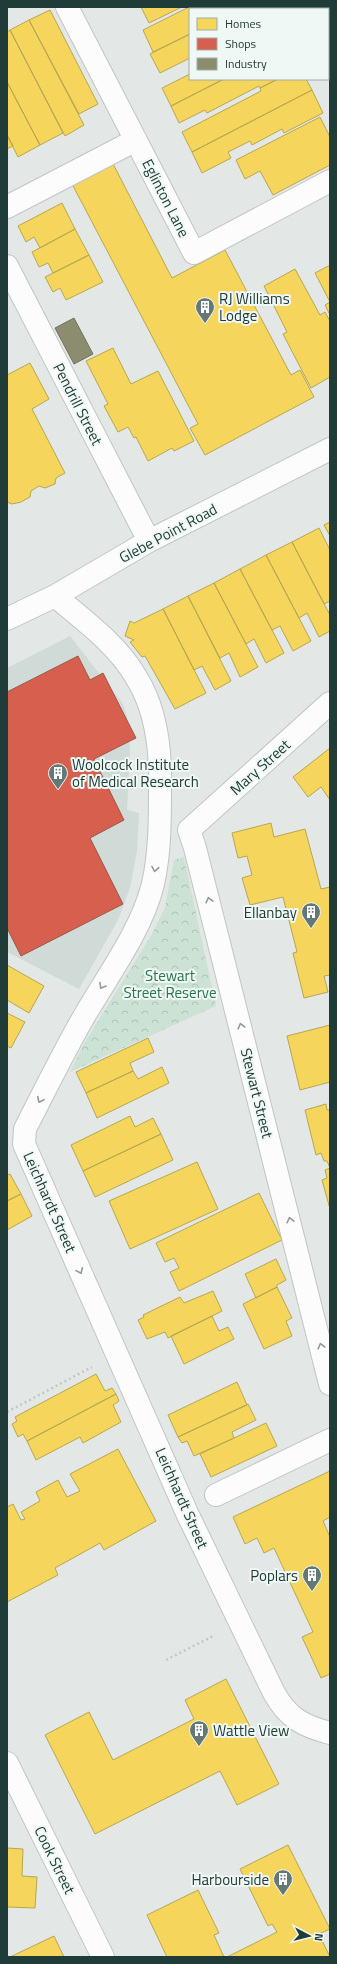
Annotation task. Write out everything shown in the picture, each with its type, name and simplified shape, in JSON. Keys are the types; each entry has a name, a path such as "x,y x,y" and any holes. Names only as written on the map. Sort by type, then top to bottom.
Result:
{"street":[{"name":"Eglinton Lane","path":"67,7 194,252 330,181"},
{"path":"7,207 136,140"},
{"name":"Pendrill Street","path":"7,266 149,541"},
{"name":"Glebe Point Road","path":"7,620 55,596 149,541 330,449"},
{"name":"Leichhardt Street","path":"55,596 117,651 130,667 141,685 153,718 159,750 160,830 155,870 145,908 129,939 69,1042 25,1129 23,1141 188,1513 274,1693 286,1711 300,1723 330,1733"},
{"name":"Mary Street","path":"189,830 330,702"},
{"path":"160,830 189,830"},
{"name":"Stewart Street","path":"189,830 194,842 330,1384"},
{"path":"216,1495 330,1440"},
{"name":"Cook Street","path":"7,1763 103,1957"}],"path":[{"path":"7,1412 117,1354"},
{"path":"166,1660 240,1623"}],"shaded area":[{"name":"Woolcock Institute of Medical Research","path":"70,636 123,704 127,716 130,749 127,810 139,813 137,851 130,888 118,920 79,989 7,952 7,668"}],"green space":[{"name":"Stewart Street Reserve","path":"184,857 216,1006 70,1072 85,1042 152,934 165,907 174,860"}],"building: Homes":[{"path":"141,7 182,7 149,23"},
{"path":"189,7 243,7 189,8 189,34 153,52 143,30"},
{"path":"268,7 268,8 241,8"},
{"path":"50,10 98,104 79,114 29,20"},
{"path":"29,20 84,125 65,136 10,30"},
{"path":"10,30 63,133 40,145 7,82 7,32"},
{"path":"189,34 189,58 160,73 150,54"},
{"path":"189,74 189,80 222,80 171,106 162,88"},
{"path":"222,80 276,80 260,88 259,86 207,113 205,110 179,123 171,106"},
{"path":"276,80 307,80 312,90 192,152 182,132 261,91 260,88"},
{"path":"7,82 40,145 18,157 7,135"},
{"path":"312,90 323,113 284,133 282,129 252,145 250,141 228,152 231,158 202,173 192,152"},
{"path":"320,117 330,137 330,165 273,195 260,171 245,179 236,160"},
{"path":"7,135 13,146 7,149"},
{"name":"RJ Williams Lodge","path":"111,160 172,278 225,250 291,375 300,370 314,397 205,455 190,428 198,424 71,182"},
{"path":"62,203 75,229 40,248 34,237 26,242 18,226"},
{"path":"75,229 89,255 53,273 48,263 39,267 32,252"},
{"path":"89,255 103,282 66,300 60,288 53,292 45,277"},
{"path":"330,265 330,302 315,273"},
{"path":"295,269 320,315 325,312 330,321 330,377 311,388 283,334 287,332 264,286"},
{"path":"330,302 330,315 325,305"},
{"path":"113,348 131,384 158,371 194,441 174,451 172,448 148,461 136,437 134,438 128,427 118,432 104,406 108,404 86,361"},
{"path":"30,363 49,399 32,409 65,473 56,478 55,484 45,488 39,486 31,491 30,497 21,502 12,504 7,502 7,375"},
{"path":"330,522 330,536 324,525"},
{"path":"319,528 330,550 330,601 324,604 292,542"},
{"path":"292,542 330,615 330,631 319,637 307,613 299,618 266,555"},
{"path":"266,555 311,641 293,651 280,626 272,630 240,569"},
{"path":"240,569 284,653 266,663 254,639 246,644 214,583"},
{"path":"214,583 258,667 240,677 229,653 220,658 188,596"},
{"path":"188,596 231,681 215,690 202,666 194,670 163,609"},
{"path":"163,609 206,693 175,709 145,656 142,657 130,642 134,640 125,636 130,621 134,623"},
{"path":"330,748 330,800 321,787 308,797 293,777"},
{"name":"Ellanbay","path":"271,823 274,837 305,829 321,889 330,887 330,975 324,976 328,992 304,998 293,953 297,952 283,897 250,905 242,878 252,875 247,856 238,858 232,833"},
{"path":"7,965 44,986 29,1013 7,1000"},
{"path":"7,1013 25,1022 11,1048 7,1046"},
{"path":"330,1025 330,1082 300,1090 287,1036"},
{"path":"148,1038 154,1052 130,1063 133,1071 86,1093 76,1072"},
{"path":"162,1067 169,1083 97,1118 86,1093 133,1071 138,1079"},
{"path":"326,1104 327,1110 330,1110 330,1168 327,1161 324,1161 321,1153 316,1155 305,1110"},
{"path":"130,1116 135,1127 153,1118 161,1134 83,1171 71,1145"},
{"path":"161,1134 173,1160 95,1197 83,1171"},
{"path":"197,1162 218,1209 130,1249 109,1201"},
{"path":"330,1168 330,1209 322,1180 327,1178 325,1170"},
{"path":"10,1174 21,1194 7,1201 7,1175"},
{"path":"259,1193 282,1240 179,1291 170,1272 179,1268 174,1258 165,1262 156,1243"},
{"path":"21,1194 32,1216 7,1230 7,1201"},
{"path":"276,1259 286,1280 277,1285 277,1287 256,1298 245,1274"},
{"path":"277,1287 292,1318 286,1321 292,1336 264,1349 243,1304"},
{"path":"213,1291 222,1311 168,1338 165,1332 147,1339 138,1320 144,1317 143,1315 180,1297 184,1303"},
{"path":"212,1316 219,1331 228,1327 234,1339 184,1364 171,1336"},
{"path":"96,1374 105,1391 112,1388 116,1394 27,1441 23,1434 18,1437 12,1424 17,1421 15,1417"},
{"path":"237,1382 247,1405 178,1437 168,1415"},
{"path":"116,1394 119,1401 113,1405 121,1422 83,1443 80,1437 36,1460 27,1441"},
{"path":"248,1404 256,1420 232,1432 234,1438 194,1456 187,1441 182,1443 178,1437"},
{"path":"266,1423 277,1446 211,1477 200,1454"},
{"path":"118,1449 156,1521 104,1550 100,1543 55,1568 58,1575 7,1602 7,1507 13,1504 21,1520 25,1519 21,1512 40,1501 36,1492 58,1480 67,1497 80,1491 70,1474"},
{"name":"Poplars","path":"330,1471 330,1517 323,1521 330,1537 330,1674 321,1678 302,1637 313,1632 274,1548 264,1553 257,1538 245,1544 233,1517"},
{"name":"Wattle View","path":"226,1679 279,1784 237,1805 220,1771 95,1834 45,1735 89,1712 113,1760 194,1719 185,1700"},
{"name":"Harbourside","path":"288,1845 330,1929 319,1934 330,1957 227,1957 277,1932 272,1924 268,1926 240,1869"},
{"path":"7,1848 23,1849 22,1876 37,1877 35,1908 7,1907"},
{"name":"Harbourside","path":"198,1890 219,1933 214,1935 224,1957 167,1957 147,1915"},
{"path":"54,1936 64,1957 10,1957"}],"building: Shops":[{"name":"Woolcock Institute of Medical Research","path":"78,656 90,680 103,673 136,738 94,759 124,820 90,838 123,904 21,956 7,928 7,692"}],"building: Industry":[{"path":"74,318 93,354 74,364 55,328"}],"place":[{"name":"RJ Williams Lodge","path":"205,324"},
{"name":"Woolcock Institute of Medical Research","path":"58,790"},
{"name":"Ellanbay","path":"311,929"},
{"name":"Poplars","path":"312,1592"},
{"name":"Wattle View","path":"199,1747"},
{"name":"Harbourside","path":"283,1896"}]}
